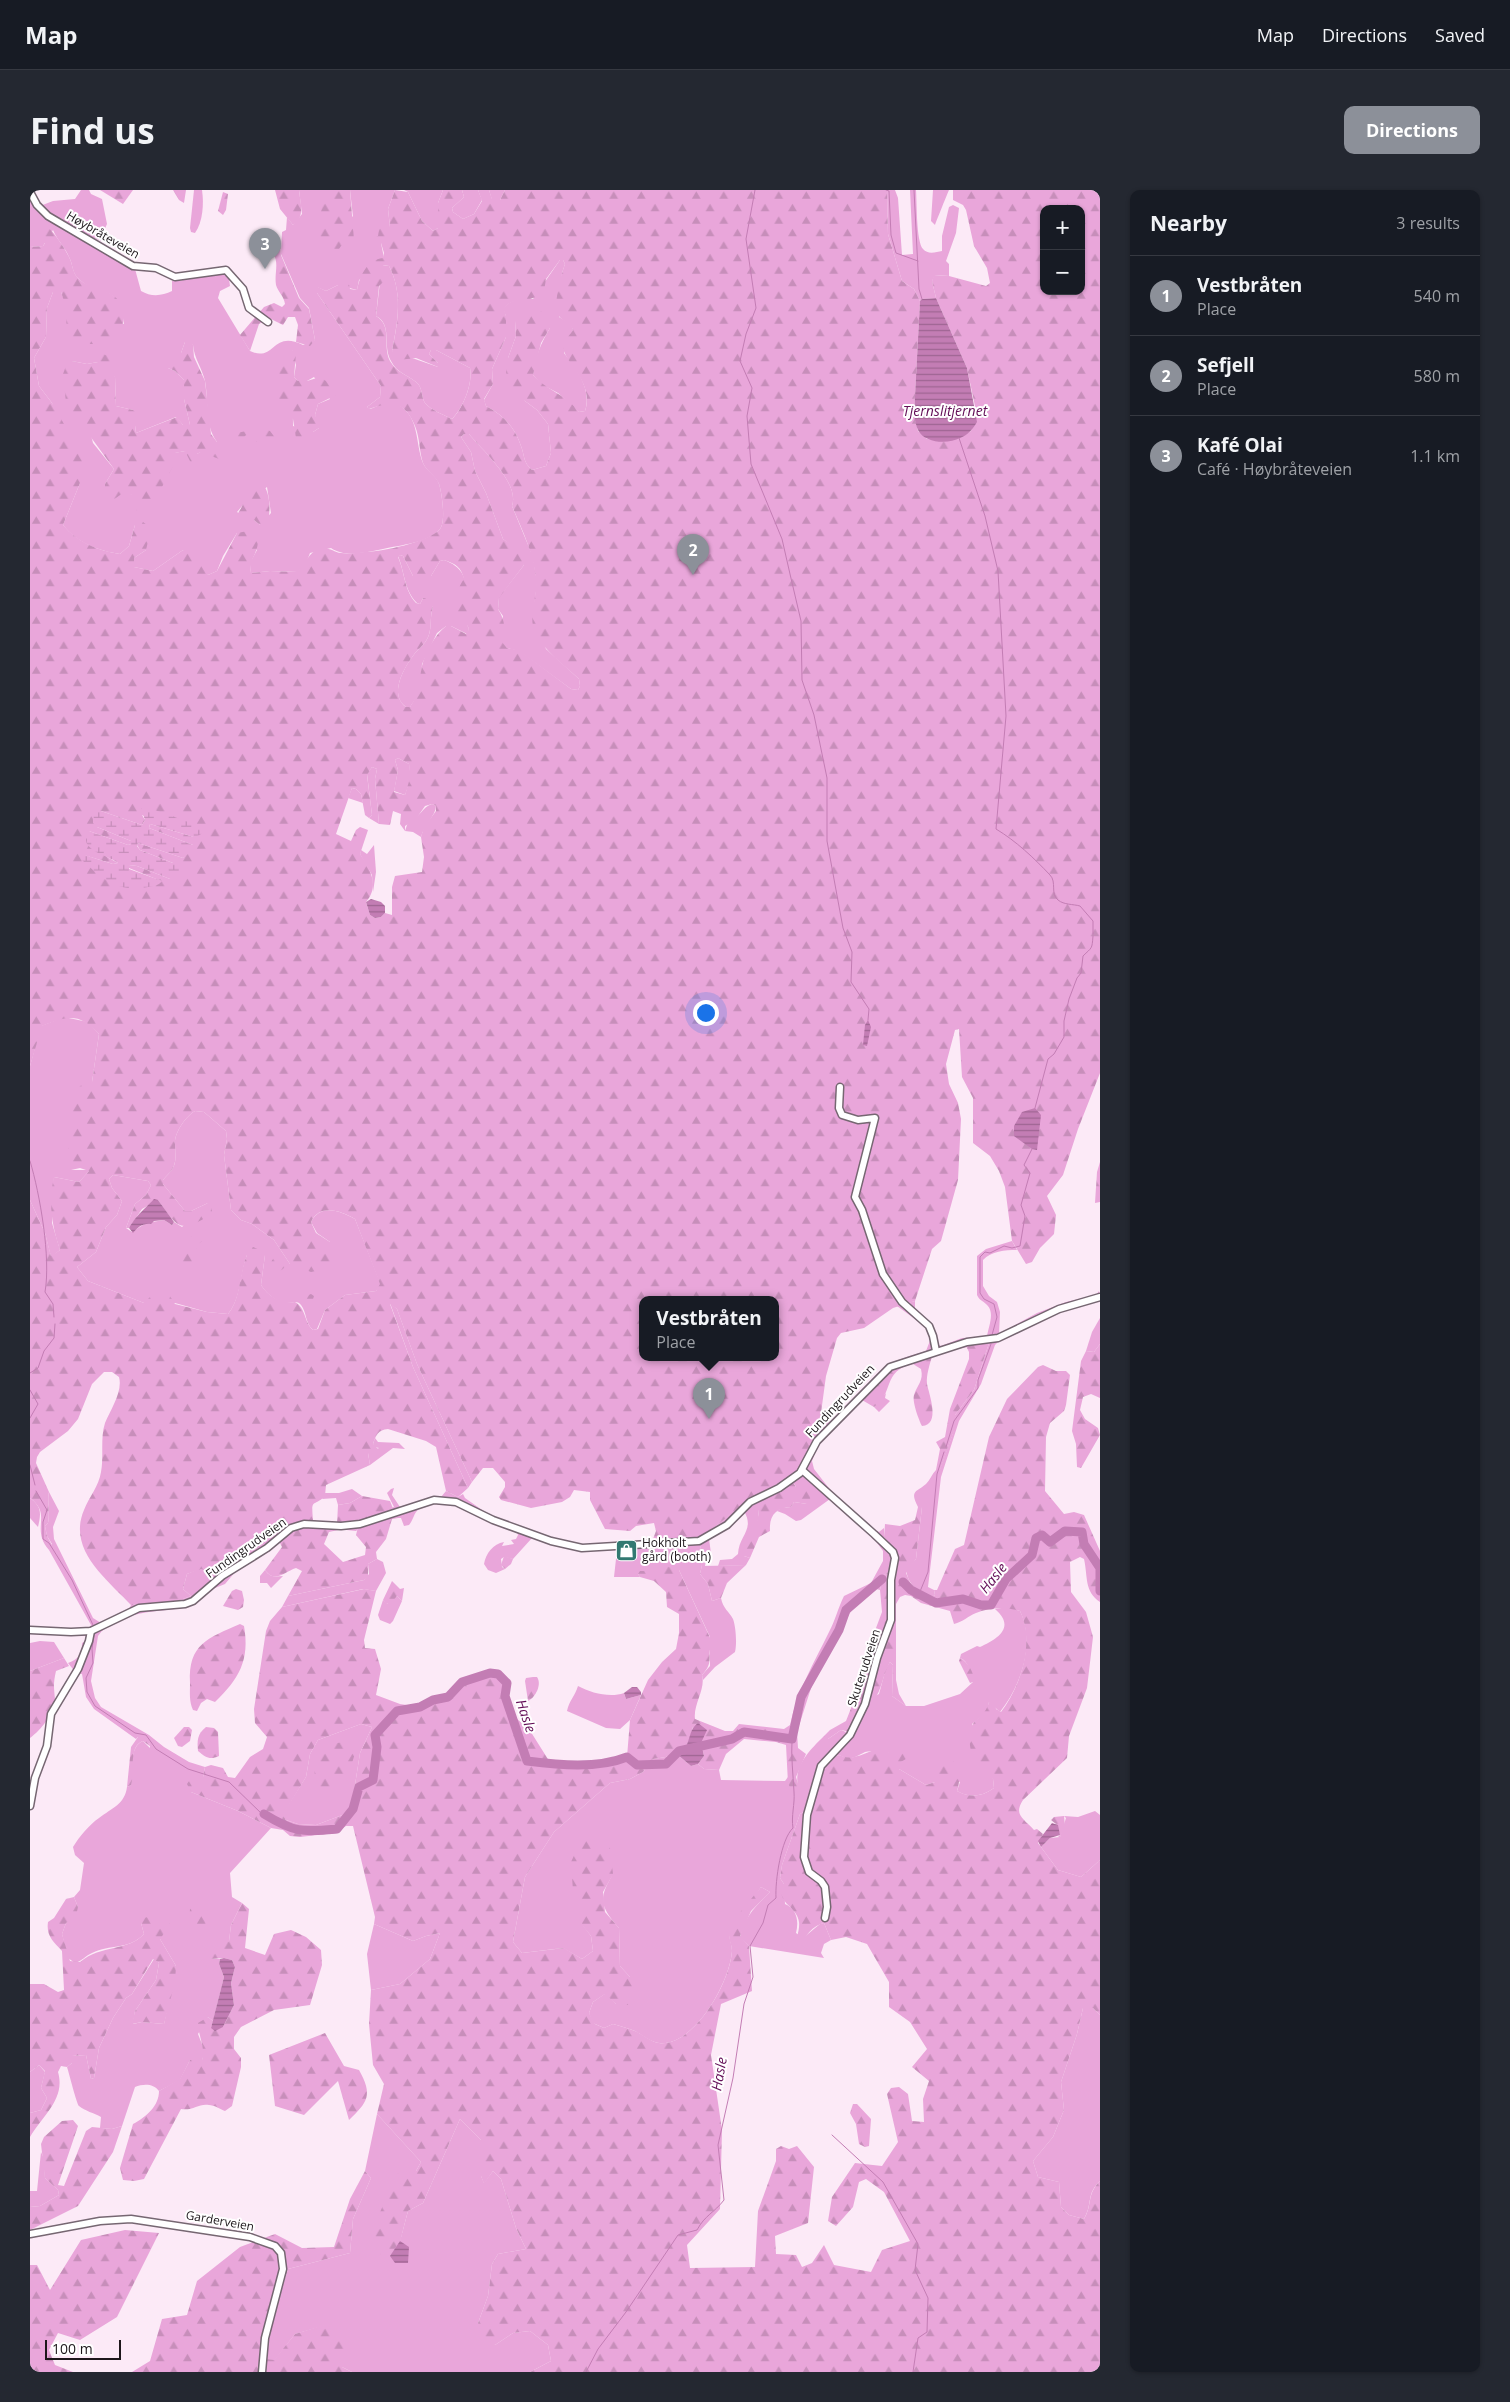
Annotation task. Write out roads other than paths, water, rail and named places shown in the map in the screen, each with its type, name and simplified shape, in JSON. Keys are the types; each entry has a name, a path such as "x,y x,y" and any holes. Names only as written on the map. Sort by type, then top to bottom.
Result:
{"street":[{"name":"Høybråteveien","path":"30,192 37,204 48,216 133,266 156,268 175,277 226,270 244,289 248,308 268,322"},
{"path":"840,1087 839,1108 842,1115 858,1120 875,1118 855,1197 862,1210 878,1264 902,1302 932,1331 936,1350"},
{"name":"Fundingrudveien","path":"30,1630 91,1631 139,1608 175,1606 192,1600 222,1576 267,1548 286,1531 299,1525 341,1526 360,1524 389,1516 424,1502 442,1499 456,1502 493,1520 530,1534 576,1547 592,1549 633,1544 692,1542 717,1532 750,1502 779,1488 802,1470 817,1441 859,1400 884,1371 895,1364 967,1342 998,1338 1058,1309 1100,1297"},
{"name":"Skuterudveien","path":"802,1470 893,1552 895,1560 891,1579 891,1620 877,1658 865,1704 850,1735 821,1766 806,1815 803,1838 804,1860 809,1872 821,1881 825,1887 828,1907 825,1918"},
{"path":"30,1806 35,1778 47,1746 51,1714 78,1669 91,1631"},
{"name":"Garderveien","path":"30,2234 100,2221 130,2219 250,2237 270,2243 281,2253 283,2269 265,2338 262,2372"}],"water":[{"name":"Tjernslitjernet","path":"936,298 967,368 977,422 965,435 955,440 944,442 931,440 921,435 914,415 920,301 922,299"},
{"path":"371,899 381,902 385,906 385,913 381,917 375,918 370,915 366,902"},
{"path":"868,1020 871,1027 867,1046 863,1045 865,1025"},
{"path":"1035,1108 1041,1115 1037,1150 1032,1149 1014,1136 1014,1126 1022,1112"},
{"path":"154,1199 158,1200 174,1222 172,1225 164,1220 154,1221 151,1224 141,1226 133,1233 129,1228 138,1215"},
{"path":"632,1687 637,1687 641,1695 626,1699 624,1693"},
{"path":"698,1723 707,1730 701,1743 704,1756 698,1764 691,1766 678,1755 686,1747 692,1730"},
{"path":"1052,1823 1058,1825 1060,1835 1050,1838 1041,1847 1038,1841"},
{"path":"220,1959 232,1960 235,1967 231,1983 234,2005 223,2027 215,2031 211,2028 224,1977 219,1964"},
{"path":"400,2241 409,2247 408,2263 395,2263 390,2256"}],"waterway":[{"path":"755,190 746,239 756,308 746,334 740,361 752,388 747,416 751,464 782,539 801,621 802,680 814,715 827,778 827,841 843,928 852,952 851,982 869,1009 868,1020"},
{"path":"886,190 889,191 891,235 896,253 918,261"},
{"path":"914,190 919,289 922,299"},
{"path":"959,438 985,516 998,571 1006,716 996,829 1024,850 1050,875 1053,881 1054,895 1060,902 1080,906 1093,921 1093,934"},
{"path":"1035,1108 1048,1059 1054,1054 1064,1037 1064,1021 1069,999 1077,978 1081,973 1083,956 1092,946 1093,936"},
{"path":"992,1335 997,1317 994,1304 984,1299 980,1293 980,1257 985,1252 990,1253 1004,1246 1012,1248 1020,1246 1025,1216 1021,1205 1030,1173 1024,1165 1032,1149"},
{"path":"30,1161 44,1226 47,1262 45,1292 53,1304 54,1317"},
{"path":"30,1373 38,1368 44,1351 54,1338 55,1324"},
{"path":"946,1447 954,1421 978,1388 978,1380 991,1344"},
{"path":"30,1390 38,1404 30,1418"},
{"path":"919,1594 928,1572 937,1474 944,1452"},
{"path":"30,1465 35,1485"},
{"path":"36,1491 47,1510 43,1522 43,1539 49,1543 72,1580 93,1625"},
{"name":"Hasle","path":"903,1582 911,1590 936,1603 963,1599 981,1605 991,1605 1006,1579 1032,1555 1036,1538 1042,1535 1050,1542 1065,1531 1082,1532 1084,1544 1100,1568 1100,1591"},
{"name":"Hasle","path":"264,1814 284,1825 299,1830 337,1829 353,1809 359,1787 373,1780 377,1747 375,1735 397,1711 420,1707 433,1700 448,1697 462,1682 490,1673 498,1674 507,1683 505,1696 527,1761 565,1765 591,1765 627,1757 637,1765 666,1764 679,1751 732,1739 744,1732 792,1739 801,1697 839,1630 846,1610 882,1579"},
{"path":"94,1634 93,1663 86,1678 87,1692 95,1706 135,1733 146,1735 156,1749 188,1769 229,1782 262,1814"},
{"name":"Hasle","path":"586,2372 598,2349 626,2312 678,2235 697,2230 703,2221 724,2200 718,2145 733,2078 744,2004 753,1977 750,1946 763,1923 768,1905 776,1898 782,1850 793,1828 792,1739"},
{"path":"832,2135 883,2182 918,2244 915,2270 928,2298 927,2332 918,2338 913,2372"}],"place":[{"name":"Kafé Olai","path":"265,269"},
{"name":"Sefjell","path":"693,575"},
{"name":"Vestbråten","path":"709,1419"},
{"name":"Hokholt gård (booth)","path":"626,1550"}]}
